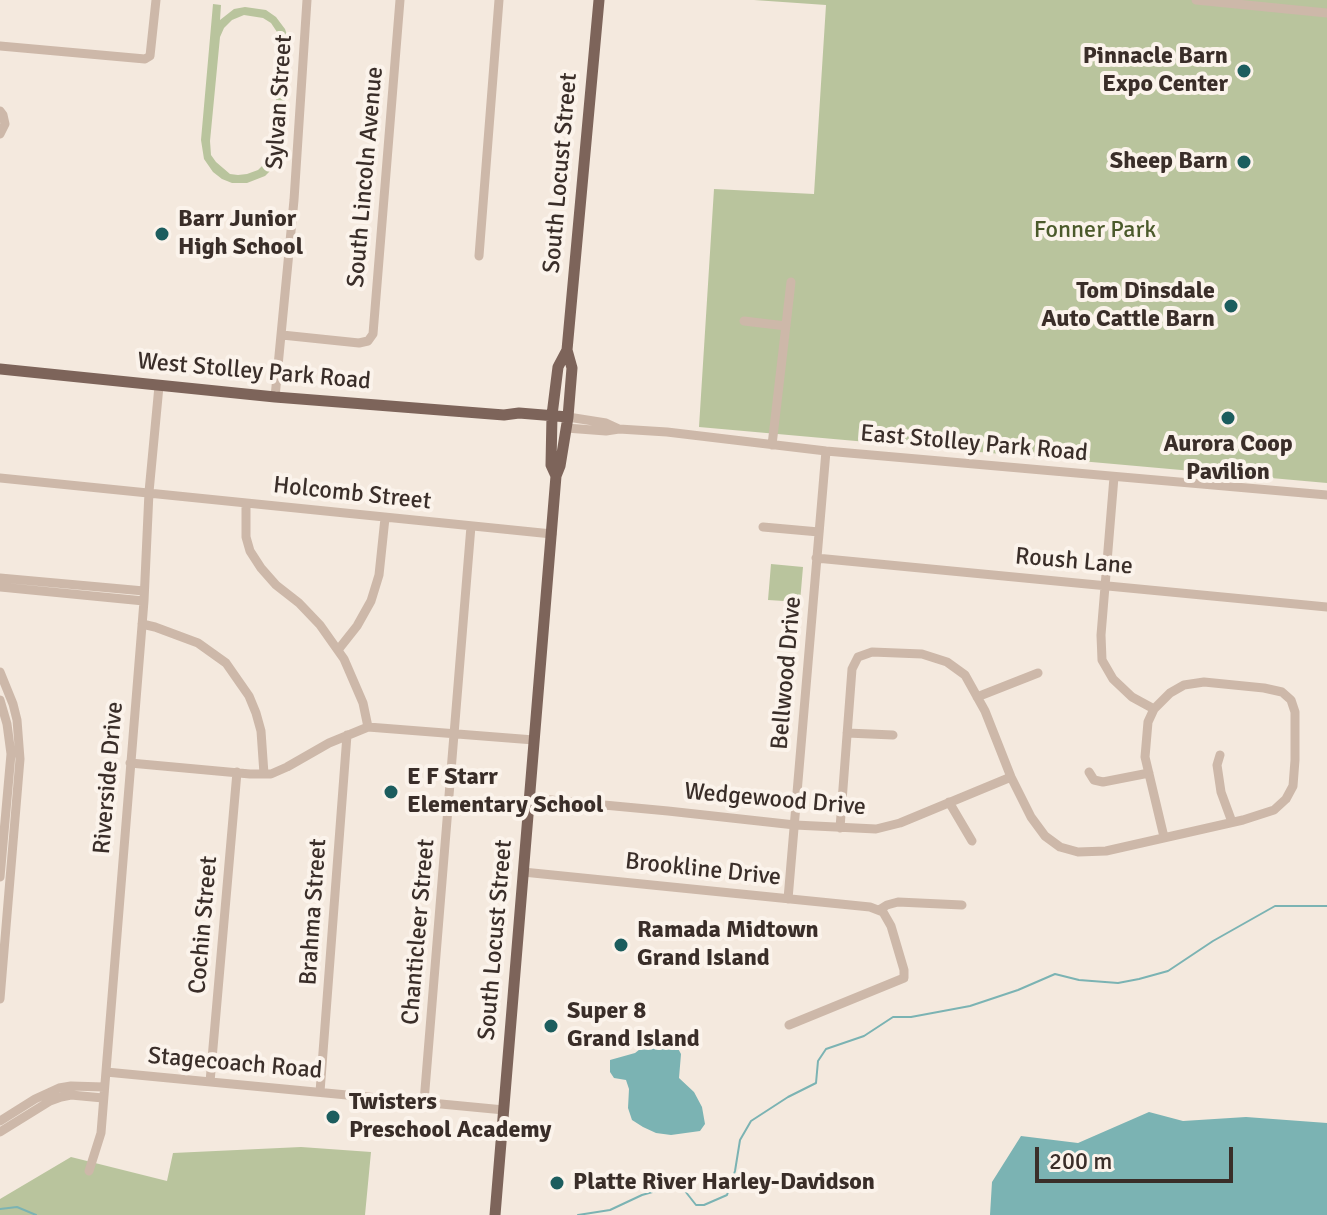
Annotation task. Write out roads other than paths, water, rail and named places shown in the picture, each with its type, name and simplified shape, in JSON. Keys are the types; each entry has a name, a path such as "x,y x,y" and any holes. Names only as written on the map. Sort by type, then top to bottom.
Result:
{"main road":[{"name":"South Locust Street","path":"495,1215 556,476 567,422 572,368 567,350 599,0"},
{"name":"South Locust Street","path":"556,476 551,465 552,419 558,367 567,350"},
{"name":"West Stolley Park Road","path":"0,369 275,397 504,415 519,413 567,422"}],"street":[{"path":"0,46 145,59 150,56 156,0"},
{"name":"Sylvan Street","path":"275,397 307,0"},
{"name":"South Lincoln Avenue","path":"282,335 353,342 368,341 373,334 400,0"},
{"path":"479,256 499,0"},
{"path":"1196,0 1327,13"},
{"path":"0,111 5,124 0,134"},
{"path":"772,445 791,282"},
{"path":"744,321 786,326"},
{"name":"Riverside Drive","path":"89,1171 101,1133 159,386"},
{"name":"East Stolley Park Road","path":"567,422 606,423 619,429 826,451 1327,495"},
{"name":"Bellwood Drive","path":"788,899 826,451"},
{"path":"1114,477 1101,635 1102,660 1113,679 1132,697 1154,709"},
{"name":"Holcomb Street","path":"0,478 552,534"},
{"path":"246,503 246,537 256,559 276,585 320,625 338,650 363,703 368,727"},
{"path":"338,650 371,601 379,575 385,518"},
{"name":"Chanticleer Street","path":"424,1102 471,526"},
{"path":"763,527 819,532"},
{"name":"Roush Lane","path":"816,558 1327,607"},
{"path":"0,578 144,596"},
{"path":"0,587 144,596"},
{"path":"142,624 198,643 226,663 249,696 256,713 261,731 264,774"},
{"path":"840,828 852,669 858,657 872,652 922,654 947,662 965,675 985,711 1011,777 1031,817 1045,836 1060,847 1078,852 1106,851 1232,822 1274,810 1286,799 1293,786 1295,712 1291,700 1282,692 1204,682 1184,685 1170,693 1154,709 1148,722 1145,757 1164,837"},
{"path":"0,672 17,720 20,759 0,999"},
{"path":"977,697 1038,673"},
{"path":"0,700 11,754 0,877"},
{"path":"130,763 271,774 329,743 368,727 534,740"},
{"path":"847,733 893,735"},
{"name":"Brahma Street","path":"320,1092 347,735"},
{"path":"1220,755 1217,765 1221,792 1232,822"},
{"name":"Cochin Street","path":"210,1082 237,772"},
{"path":"1089,772 1094,780 1103,782 1149,773"},
{"name":"Wedgewood Drive","path":"529,798 795,825 876,829 900,823 1011,777"},
{"path":"949,802 972,841"},
{"name":"Brookline Drive","path":"523,872 879,910 898,902 962,905"},
{"path":"789,1025 904,978 891,926 879,910"},
{"name":"Stagecoach Road","path":"106,1072 504,1110"},
{"path":"0,1121 59,1088 71,1086 104,1093"},
{"path":"0,1132 50,1101 71,1095 104,1093"}],"water":[{"path":"665,1039 675,1043 681,1054 679,1078 694,1092 702,1107 705,1124 700,1131 671,1135 656,1133 632,1120 626,1080 614,1078 610,1072 610,1060 635,1053 644,1046 662,1044"},
{"path":"1149,1112 1183,1121 1246,1117 1327,1123 1327,1215 990,1215 992,1182 1021,1136 1078,1143"}],"waterway":[{"path":"578,1215 610,1210 642,1195 670,1187 685,1191 696,1205 704,1205 727,1195 740,1140 751,1121 816,1083 818,1061 826,1049 864,1036 893,1017 911,1017 970,1006 1055,974 1079,980 1118,983 1139,979 1168,971 1275,906 1327,906"},
{"path":"0,1209 17,1207 36,1215"}],"place":[{"name":"Pinnacle Barn Expo Center","path":"1244,71"},
{"name":"Sheep Barn","path":"1244,162"},
{"name":"Barr Junior High School","path":"162,234"},
{"name":"Tom Dinsdale Auto Cattle Barn","path":"1231,306"},
{"name":"Aurora Coop Pavilion","path":"1228,418"},
{"name":"E F Starr Elementary School","path":"391,792"},
{"name":"Ramada Midtown Grand Island","path":"621,945"},
{"name":"Super 8 Grand Island","path":"551,1026"},
{"name":"Twisters Preschool Academy","path":"333,1117"},
{"name":"Platte River Harley-Davidson","path":"557,1183"}],"park label":[{"name":"Fonner Park","path":"1095,231"}]}
